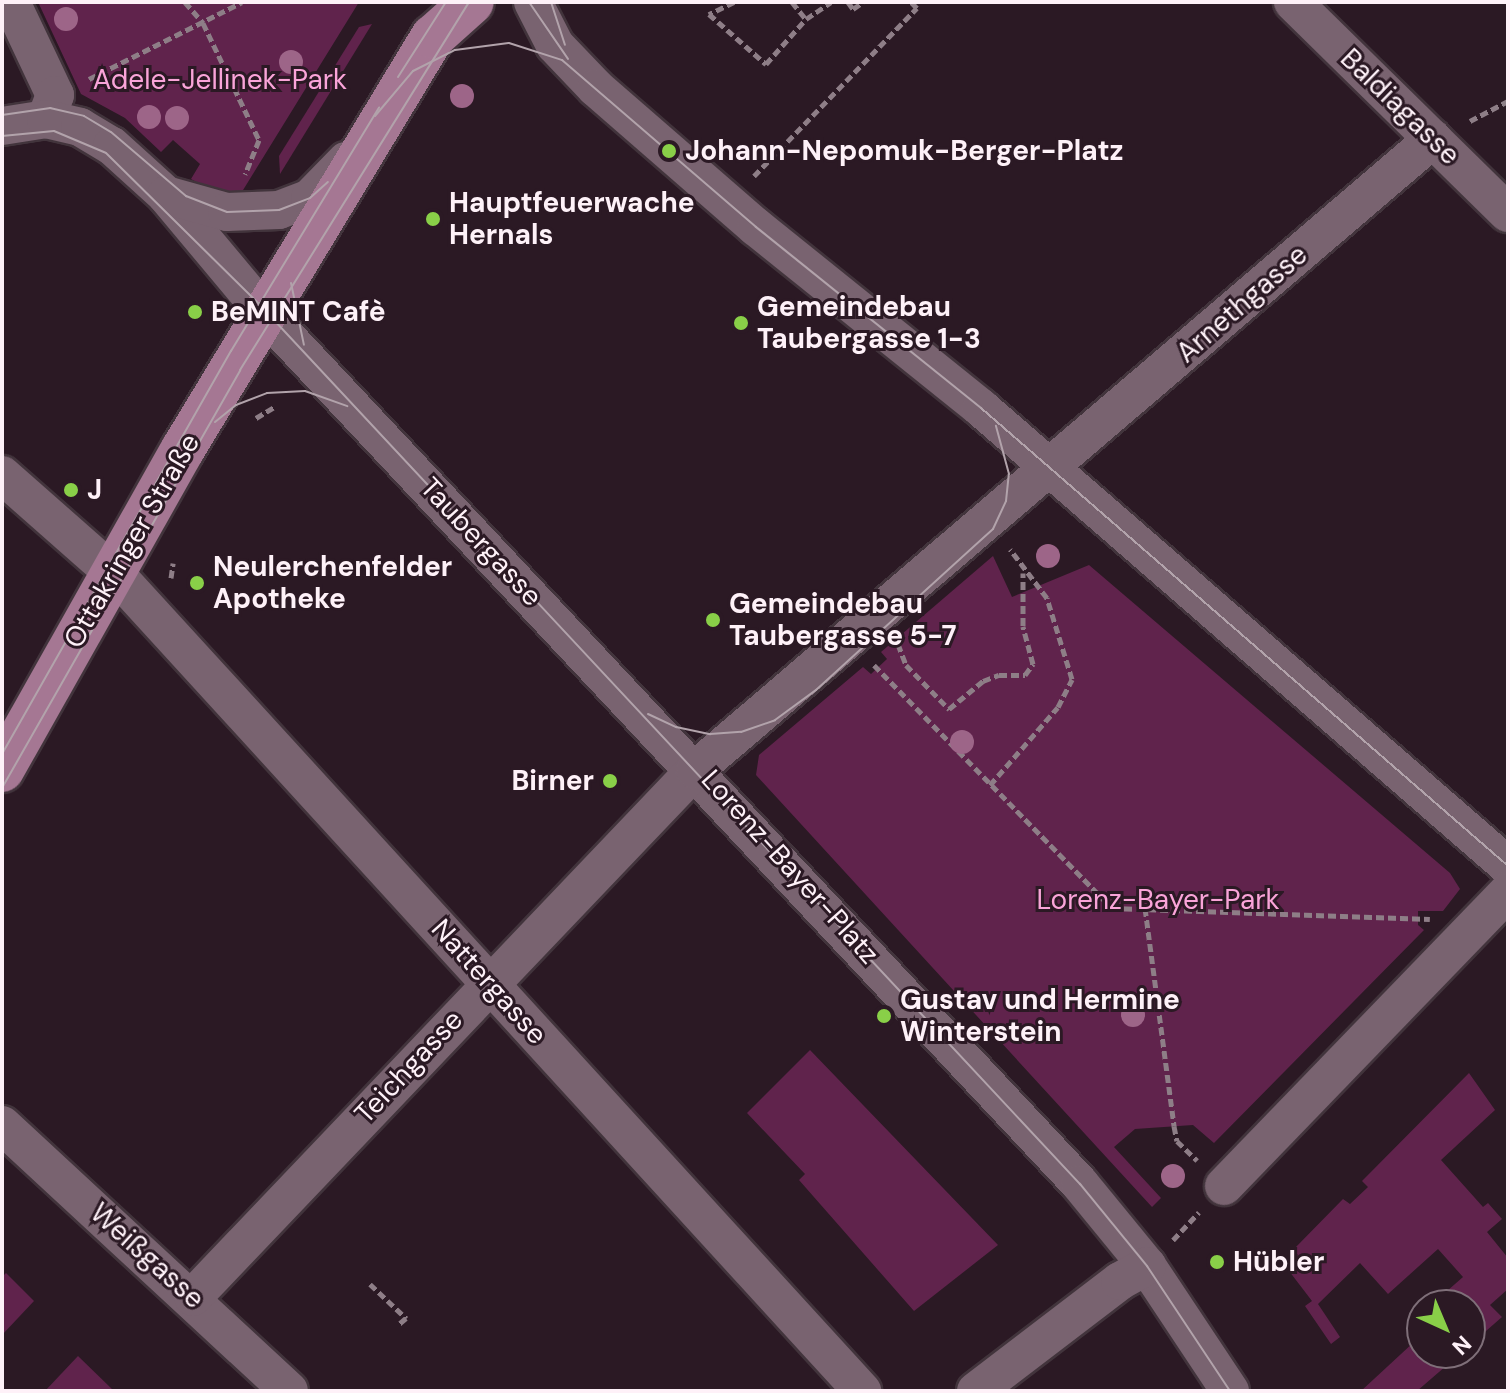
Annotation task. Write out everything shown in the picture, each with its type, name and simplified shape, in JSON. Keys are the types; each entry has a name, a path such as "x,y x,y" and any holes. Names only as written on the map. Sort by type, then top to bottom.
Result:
{"main road":[{"path":"267,316 367,147 436,19 472,2"},
{"name":"Ottakringer Straße","path":"2,770 183,449 267,316"}],"street":[{"path":"11,2 51,107 96,135 166,195 267,316"},
{"path":"533,2 555,45 596,88 729,203 1051,470 1508,866"},
{"name":"Baldiagasse","path":"1293,2 1508,213"},
{"path":"2,126 51,107"},
{"name":"Arnethgasse","path":"1051,470 1433,139"},
{"path":"166,195 227,212 279,210 310,198 357,148 367,147"},
{"name":"Taubergasse","path":"267,316 695,770"},
{"name":"Lorenz-Bayer-Platz","path":"1051,470 695,770 1080,1184 1147,1266"},
{"name":"Nattergasse","path":"2,475 115,574 862,1391"},
{"name":"Teichgasse","path":"193,1297 490,981 695,770"},
{"path":"1224,1186 1508,892"},
{"name":"Weißgasse","path":"2,1125 193,1297 289,1391"},
{"path":"976,1391 1120,1281 1147,1266 1230,1391"}],"path":[{"path":"185,2 203,23 259,140 240,184"},
{"path":"51,107 242,2"},
{"path":"734,2 709,14 766,64 806,19 831,2"},
{"path":"792,2 806,19"},
{"path":"848,2 853,9 863,2"},
{"path":"729,203 917,8 911,2"},
{"path":"1503,106 1508,111"},
{"path":"256,418 276,406"},
{"path":"990,785 1058,707 1072,679 1047,598 1023,572 1006,542"},
{"path":"863,629 896,639 906,665 949,709 983,681 1025,675 1033,664 1023,626 1023,572"},
{"path":"863,629 990,785 1112,908 1440,920"},
{"path":"1145,908 1177,1141 1224,1186 1147,1266"},
{"path":"370,1284 406,1318 398,1325"}],"green space":[{"name":"Adele-Jellinek-Park","path":"38,2 359,2 240,195 214,192 191,179 200,164 173,140 161,152 125,118 81,94"},
{"path":"372,24 280,174 279,156 359,27"},
{"name":"Lorenz-Bayer-Park","path":"993,556 1012,597 1089,565 1450,873 1460,889 1443,911 1418,911 1418,925 1424,930 1214,1143 1193,1125 1135,1129 1114,1147 1161,1198 1152,1207 756,775 759,755 863,667 871,674 887,659 881,652"},
{"path":"810,1050 998,1245 914,1311 799,1180 805,1174 747,1113"},
{"path":"1469,1073 1495,1110 1441,1160 1483,1207 1488,1203 1502,1219 1487,1232 1508,1258 1508,1289 1490,1305 1502,1317 1486,1331 1486,1289 1449,1289 1463,1277 1438,1249 1388,1294 1360,1263 1318,1304 1340,1337 1331,1344 1305,1306 1312,1301 1286,1267 1298,1255 1293,1250 1343,1199 1350,1204 1368,1187 1362,1181"},
{"path":"6,1273 34,1301 2,1335 2,1277"},
{"path":"1406,1349 1406,1369 1442,1369 1417,1391 1361,1391"},
{"path":"78,1356 114,1391 45,1391"}],"tram line":[{"path":"398,77 446,2"},
{"path":"2,788 240,370 469,2"},
{"path":"529,2 568,59"},
{"path":"551,2 565,45"},
{"path":"375,116 413,71 455,50 509,43 562,60 756,227 981,408 1508,866"},
{"path":"2,115 50,108 84,116 111,132 186,196 227,212 279,210 310,198 328,182"},
{"path":"2,754 231,351 379,108"},
{"path":"2,136 54,131 106,153 259,304 1080,1184 1147,1266 1230,1391"},
{"path":"291,283 304,345"},
{"path":"215,422 236,405 267,393 305,391 347,406"},
{"path":"648,714 676,727 710,734 741,732 775,720 816,690 993,529 1006,501 1009,474 996,426"}],"place":[{"name":"Johann-Nepomuk-Berger-Platz","path":"669,151"},
{"name":"Hauptfeuerwache Hernals","path":"433,219"},
{"name":"BeMINT Cafè","path":"195,312"},
{"name":"Gemeindebau Taubergasse 1-3","path":"741,323"},
{"name":"J","path":"71,490"},
{"name":"Neulerchenfelder Apotheke","path":"197,583"},
{"name":"Gemeindebau Taubergasse 5-7","path":"713,620"},
{"name":"Birner","path":"610,781"},
{"name":"Gustav und Hermine Winterstein","path":"884,1016"},
{"name":"Hübler","path":"1217,1262"}]}
